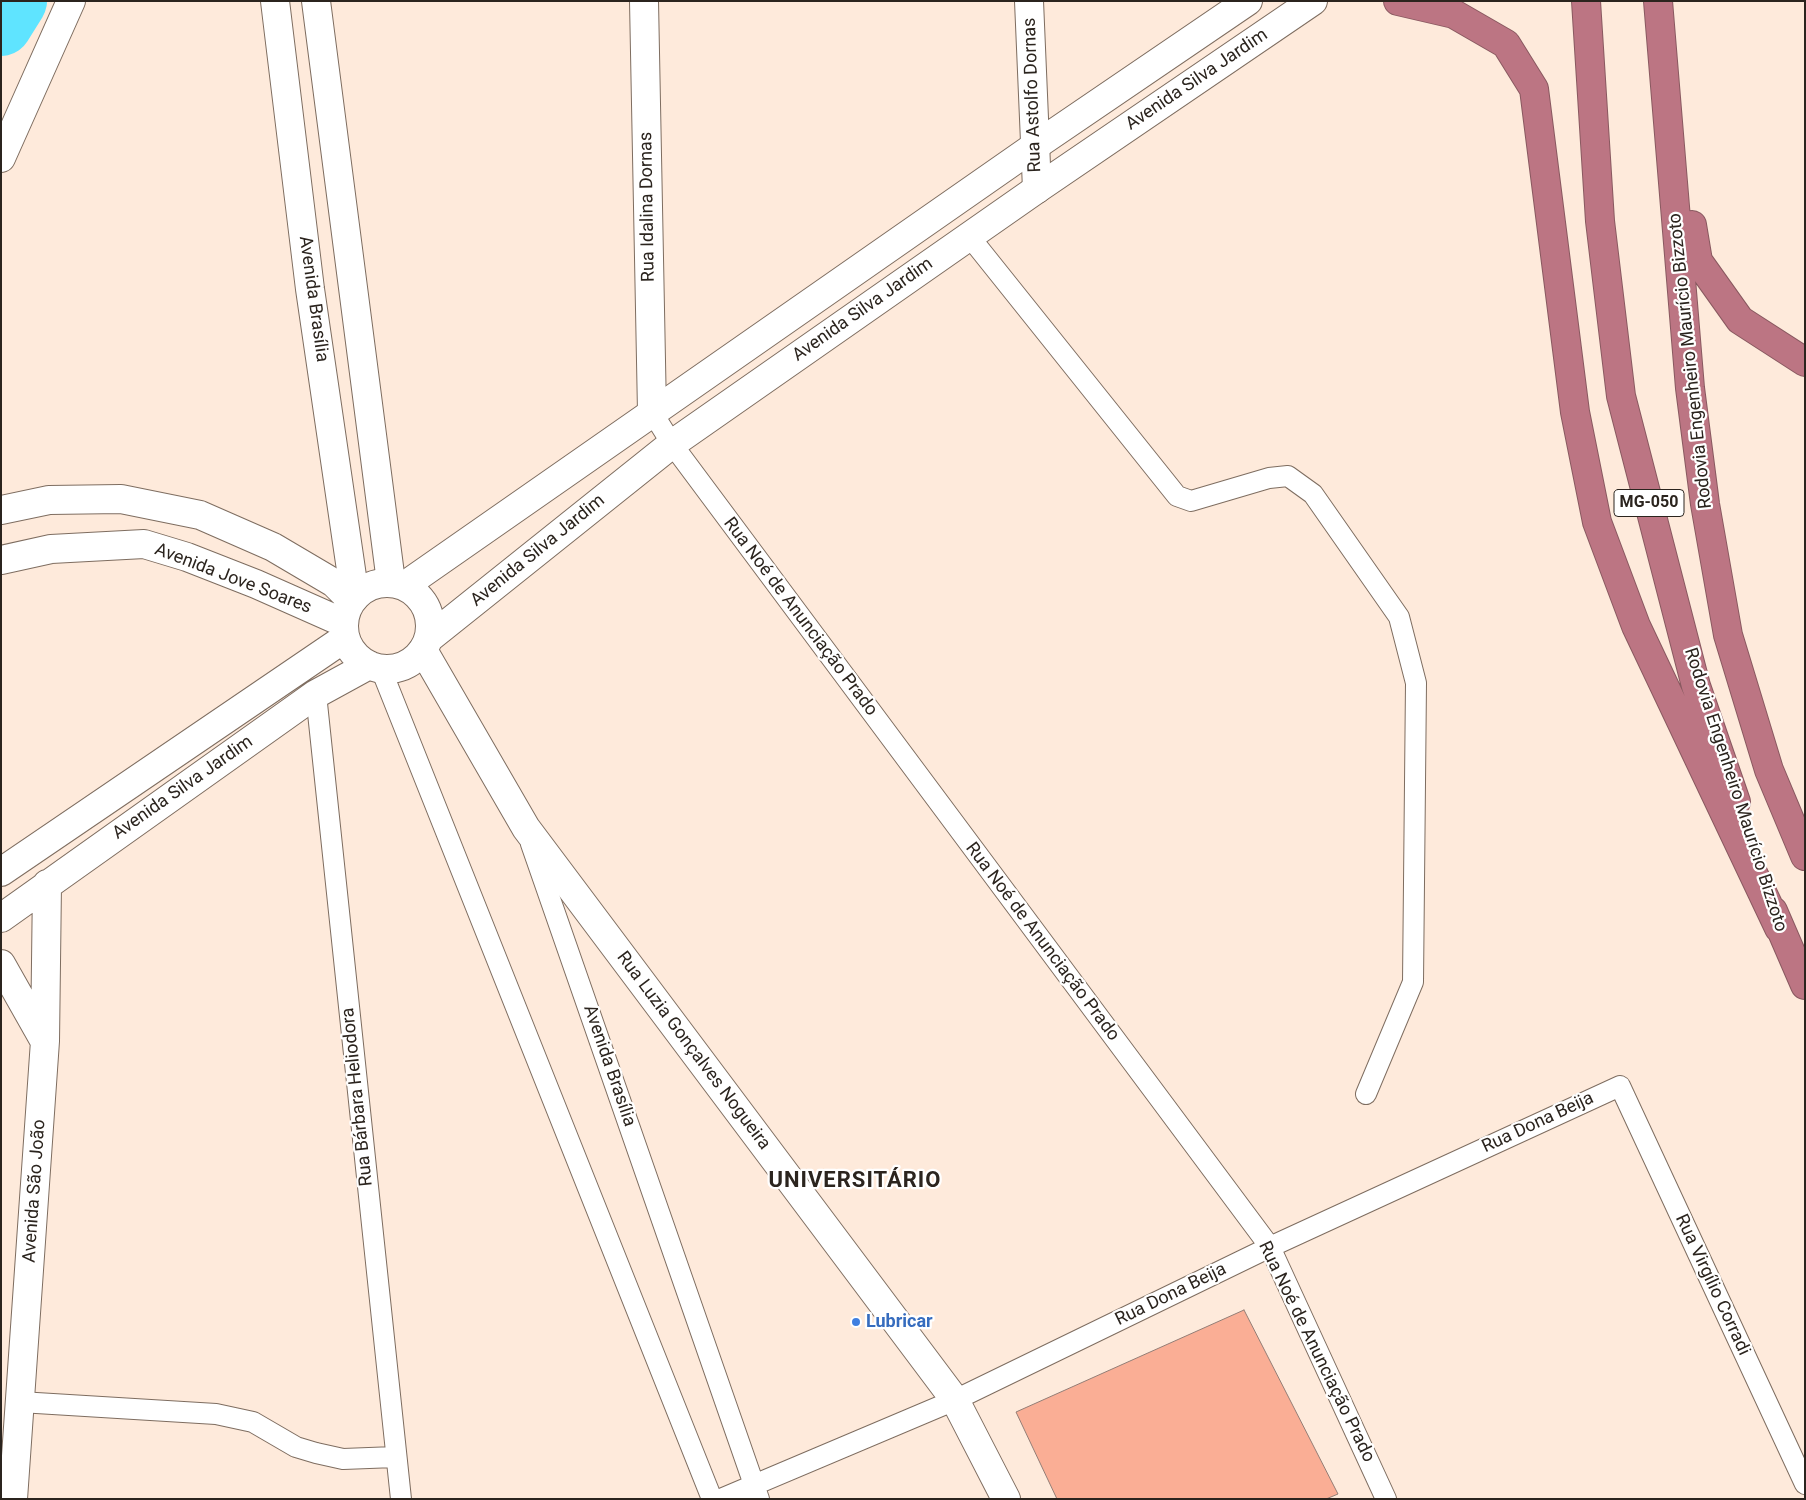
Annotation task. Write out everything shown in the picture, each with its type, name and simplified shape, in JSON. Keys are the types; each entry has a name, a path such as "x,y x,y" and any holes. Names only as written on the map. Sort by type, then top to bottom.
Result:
{"highway":[{"path":"1398,1 1454,14 1506,44 1534,90 1575,412 1597,522 1636,626 1779,928"},
{"name":"Rodovia Engenheiro Maurício Bizzoto","path":"1586,1 1600,221 1620,396 1696,686 1779,928 1805,985"},
{"path":"1658,8 1698,261 1740,320 1805,362"},
{"name":"Rodovia Engenheiro Maurício Bizzoto","path":"1658,8 1690,388 1706,514 1728,635 1768,770 1805,856"}],"street":[{"path":"1,158 70,1"},
{"name":"Avenida Brasília","path":"275,1 349,615"},
{"path":"316,1 352,283 397,584"},
{"name":"Rua Idalina Dornas","path":"644,1 652,412"},
{"name":"Rua Astolfo Dornas","path":"1029,1 1037,189"},
{"name":"Avenida Silva Jardim","path":"397,584 652,412 1035,146 1248,1"},
{"name":"Avenida Silva Jardim","path":"425,645 672,444 1037,189 1313,1"},
{"path":"310,289 352,283"},
{"name":"Avenida Jove Soares","path":"1,510 49,500 121,499 200,515 273,547 334,583 349,615"},
{"name":"Avenida Jove Soares","path":"1,560 51,550 144,544 187,557 230,574 349,615"},
{"path":"397,584 414,592 423,602 429,620 425,645 415,660 404,666 375,667 358,659 349,615 366,588 397,584"},
{"name":"Avenida Silva Jardim","path":"1,872 349,615"},
{"name":"Avenida Brasília","path":"425,645 526,828"},
{"name":"Avenida Silva Jardim","path":"1,918 316,694 375,667"},
{"name":"Rua Luzia Gonçalves Nogueira","path":"526,828 955,1400 1006,1499"},
{"name":"Avenida São João","path":"14,1499 45,1041 47,884"},
{"path":"1,964 45,1041"}],"lane":[{"path":"969,236 1176,496 1191,501 1269,478 1288,476 1314,494 1399,617 1416,683 1412,982 1366,1094"},
{"name":"Rua Noé de Anunciação Prado","path":"652,412 672,444 1270,1247 1386,1499"},
{"path":"375,667 712,1499"},
{"name":"Rua Bárbara Heliodora","path":"316,694 395,1457 401,1499"},
{"name":"Avenida Brasília","path":"526,828 756,1491"},
{"name":"Rua Dona Beija","path":"721,1499 756,1491 955,1400 1270,1247 1620,1086"},
{"name":"Rua Virgílio Corradi","path":"1620,1086 1805,1484"},
{"path":"20,1402 216,1414 253,1422 296,1447 316,1453 343,1459 395,1457"}],"building":[{"path":"1244,1310 1338,1494 1326,1499 1057,1499 1016,1412"}],"waterway":[{"path":"1,25 16,1"}],"place":[{"name":"Lubricar","path":"856,1322"}],"district":[{"name":"UNIVERSITÁRIO","path":"855,1181"}]}
